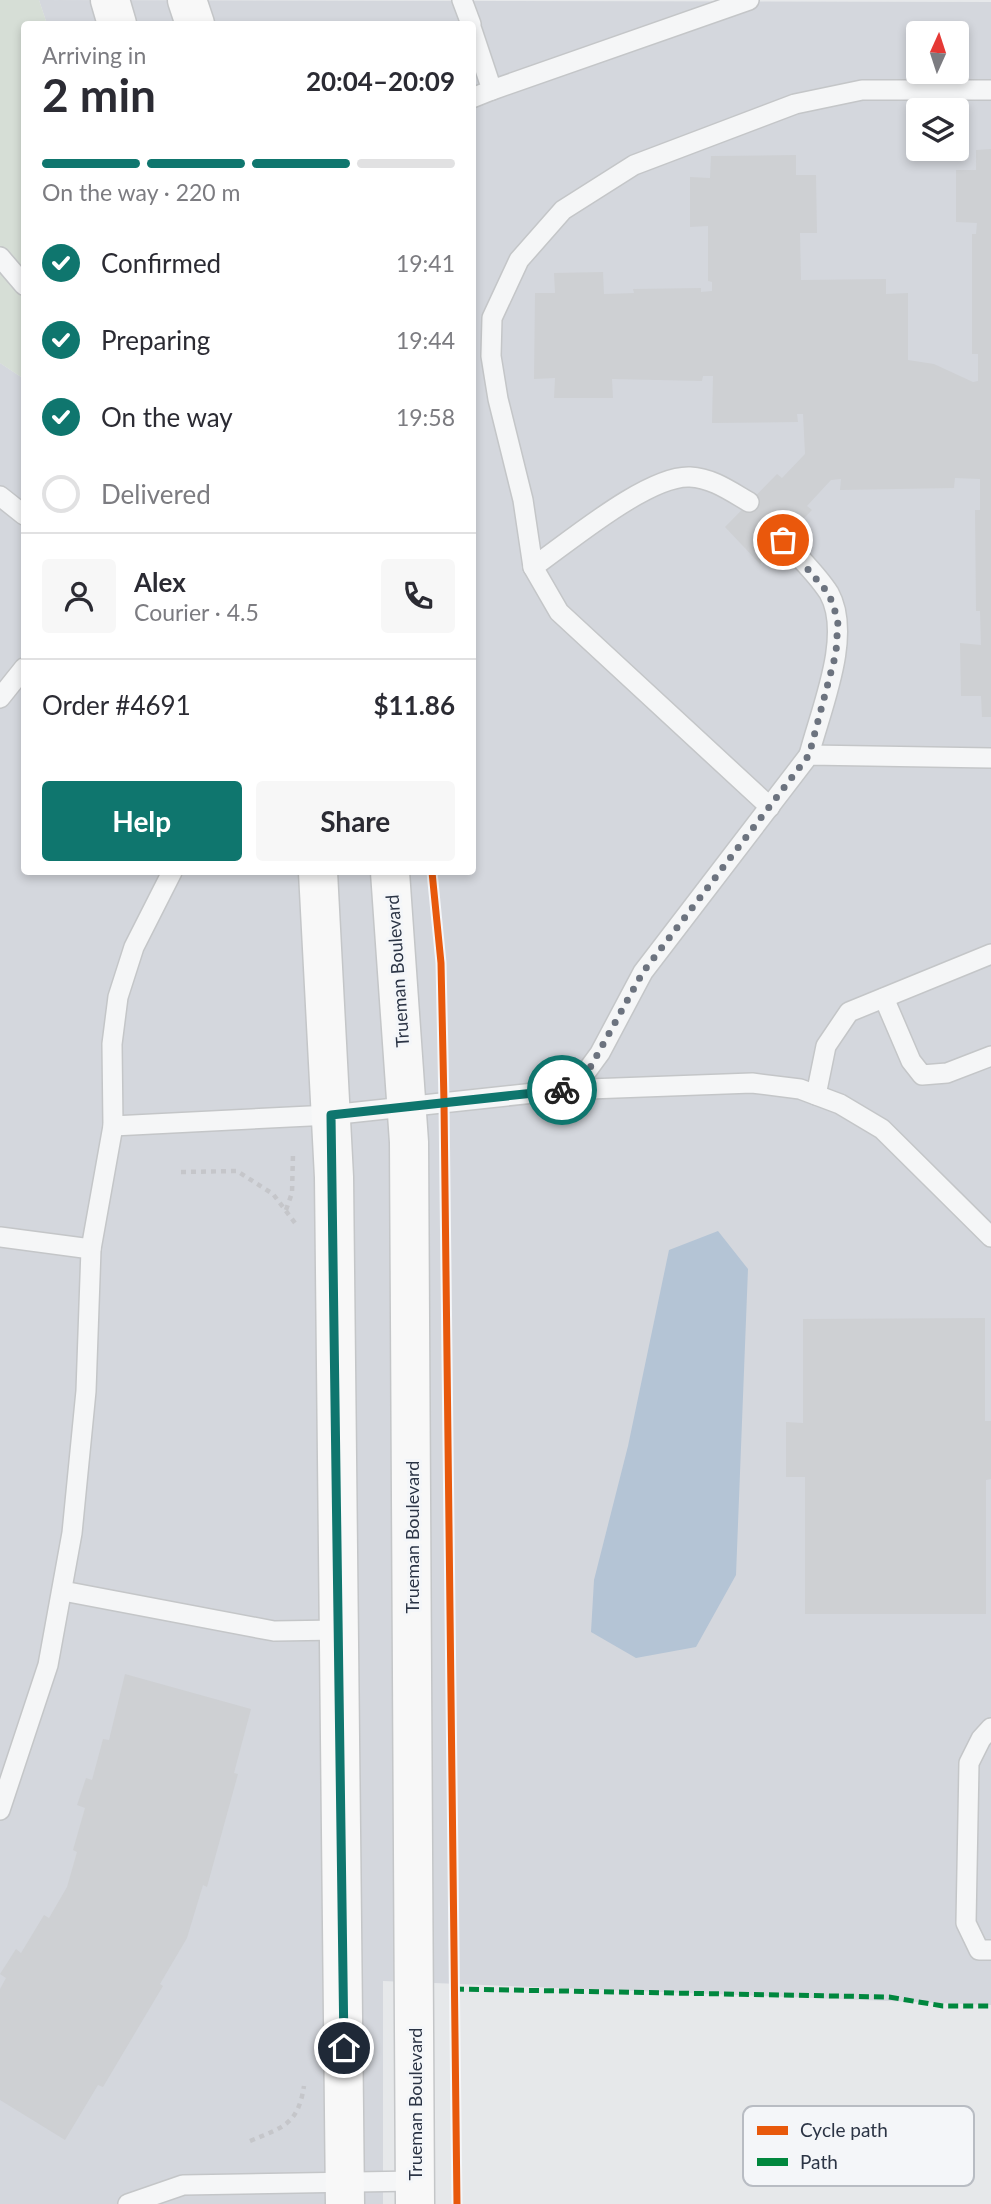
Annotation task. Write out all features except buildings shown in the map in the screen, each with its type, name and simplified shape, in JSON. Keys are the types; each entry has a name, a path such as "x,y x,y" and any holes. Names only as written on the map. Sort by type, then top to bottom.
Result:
{"main road":[{"path":"110,0 116,21"},
{"path":"187,0 194,21"},
{"path":"318,875 331,1115 344,2193"},
{"name":"Trueman Boulevard","path":"390,875 407,1107 415,2193"}],"lane":[{"path":"463,0 470,21"},
{"path":"476,96 749,0"},
{"path":"476,42 492,90"},
{"path":"770,807 559,612 533,567 523,500 492,366 492,318 519,260 564,210 634,165 794,104 862,90 991,90"},
{"path":"0,257 21,282"},
{"path":"533,567 644,491 668,479 691,477 714,482 749,502"},
{"path":"0,496 21,513"},
{"path":"562,1090 581,1079 594,1061 643,972 809,755 836,653 838,620 829,594 783,540"},
{"path":"0,698 21,672"},
{"path":"809,755 991,758"},
{"path":"0,1810 48,1665 63,1591 77,1496 91,1248 113,1126 112,1044 118,997 134,947 170,875"},
{"path":"816,1095 826,1046 849,1012 991,954"},
{"path":"884,998 911,1061 922,1075 947,1073 991,1056"},
{"path":"113,1126 331,1115 562,1090 752,1083 800,1089 840,1104 882,1129 991,1237"},
{"path":"0,1237 91,1248"},
{"path":"63,1591 274,1631 339,1630"},
{"path":"991,1728 981,1739 969,1763 965,1923 979,1950 991,1950"},
{"path":"128,2204 183,2185 196,2194 415,2193"}],"shaded area":[{"path":"0,0 39,0 46,21 21,21 21,377 0,363"},
{"path":"39,0 991,2 991,2005 383,1981 383,2204 0,2204 0,363 21,377 21,875 476,875 476,21 46,21"}],"water":[{"path":"718,1231 748,1269 736,1575 696,1647 636,1658 591,1632 594,1580 628,1446 669,1250"}],"marked path":[{"path":"454,1989 889,1997 943,2006 991,2006"}],"cycle path":[{"path":"432,875 441,963 444,1103 457,2204"}],"way so far":[{"path":"562,1090 581,1079 591,1066 643,972 809,755 836,653 838,620 829,594 783,540"}],"route":[{"path":"344,2048 334,1177 331,1115 562,1090"}]}
